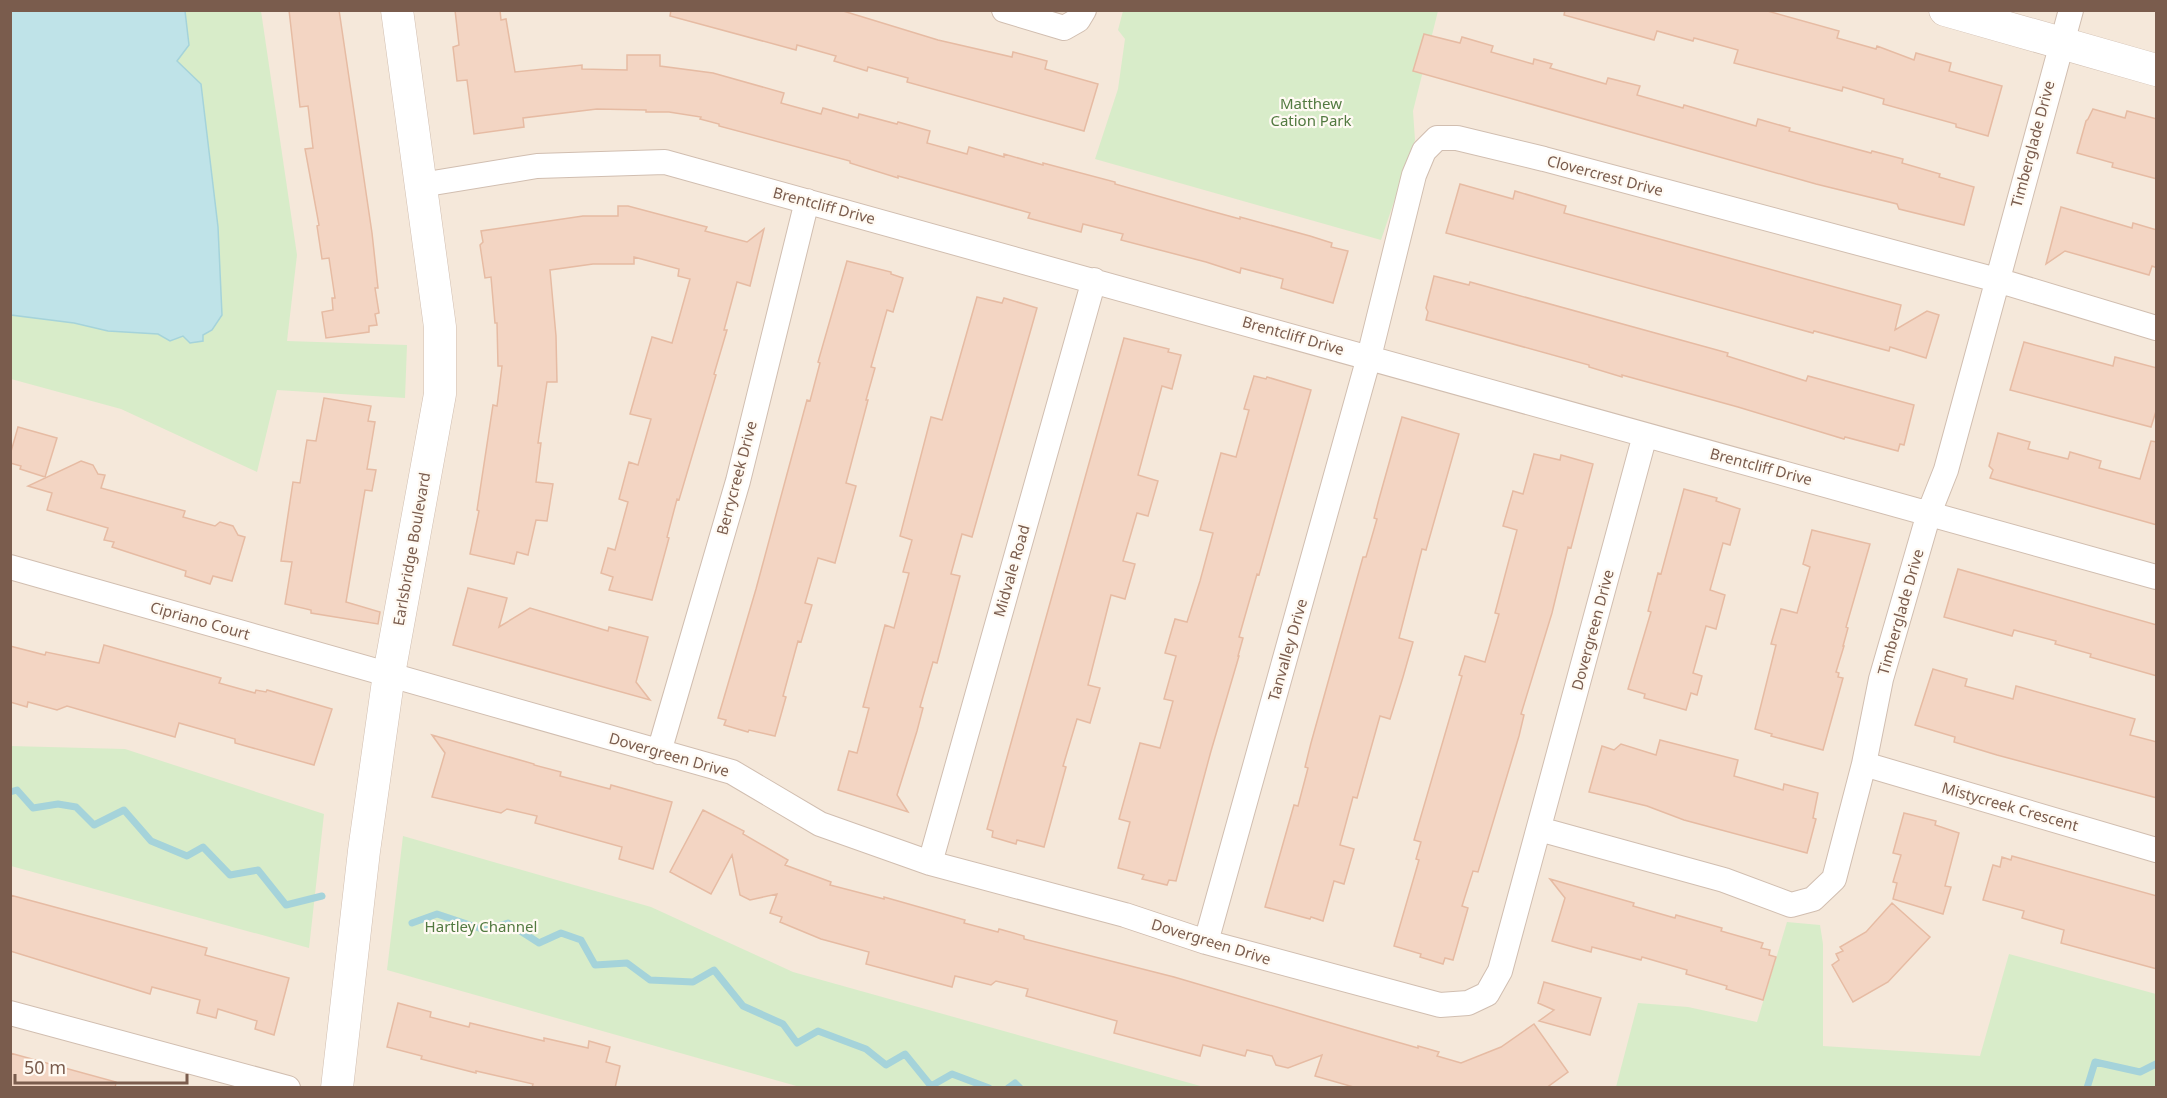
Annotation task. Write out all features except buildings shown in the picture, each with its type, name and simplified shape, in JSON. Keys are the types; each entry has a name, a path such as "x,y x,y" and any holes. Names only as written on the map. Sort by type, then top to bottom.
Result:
{"street":[{"name":"Earlsbridge Boulevard","path":"337,1088 364,850 389,674 440,394 440,327 397,10"},
{"path":"1004,10 1064,28 1078,20 1084,10"},
{"path":"1945,10 2157,70"},
{"name":"Timberglade Drive","path":"1539,829 1724,880 1791,905 1813,899 1834,879 1864,764 1881,680 1929,513 1946,470 2071,10"},
{"name":"Clovercrest Drive","path":"1369,357 1414,175 1424,151 1437,138 1457,138 1544,159 1996,280"},
{"name":"Brentcliff Drive","path":"421,185 537,166 665,162 2157,576"},
{"name":"Berrycreek Drive","path":"659,752 738,481 807,201"},
{"name":"Midvale Road","path":"930,862 1094,280"},
{"path":"1996,280 2157,328"},
{"name":"Tanvalley Drive","path":"1206,942 1369,357"},
{"name":"Dovergreen Drive","path":"389,674 732,772 820,824 930,862 1125,915 1206,942 1440,1005 1468,1002 1487,994 1500,971 1645,435"},
{"name":"Cipriano Court","path":"10,567 389,674"},
{"name":"Mistycreek Crescent","path":"1864,764 2157,850"},
{"path":"10,1012 288,1088"}],"shaded area":[{"path":"11,11 2156,11 2156,1087 11,1087"}],"green space":[{"path":"11,11 261,11 297,255 287,341 407,345 405,398 277,390 257,472 121,409 11,379"},
{"name":"Matthew Cation Park","path":"1123,11 1438,11 1413,111 1415,140 1381,240 1095,159 1118,89 1125,39 1118,30"},
{"path":"10,746 125,749 324,814 309,948 11,866"},
{"name":"Hartley Channel","path":"403,836 651,907 793,972 1204,1087 800,1087 387,970"},
{"path":"1787,922 1820,925 1823,944 1823,1046 1980,1056 2009,954 2156,994 2156,1087 1616,1087 1638,1003 1688,1007 1757,1022"}],"water":[{"path":"11,10 185,11 189,45 177,61 201,84 218,227 222,315 212,330 203,335 203,341 190,343 183,336 170,341 158,334 108,331 74,323 11,315"}],"waterway":[{"path":"10,792 17,790 33,808 58,804 76,807 94,825 124,810 151,841 187,856 203,847 230,875 258,870 286,905 322,896"},
{"path":"412,923 437,914 485,930 508,923 539,943 561,933 581,940 595,965 627,963 650,980 693,982 714,970 743,1006 783,1024 797,1043 818,1031 866,1049 886,1065 905,1054 931,1086 952,1074 989,1088"},
{"path":"2087,1088 2095,1062 2140,1072 2156,1064"},
{"path":"1008,1088 1015,1083 1020,1088"}]}
